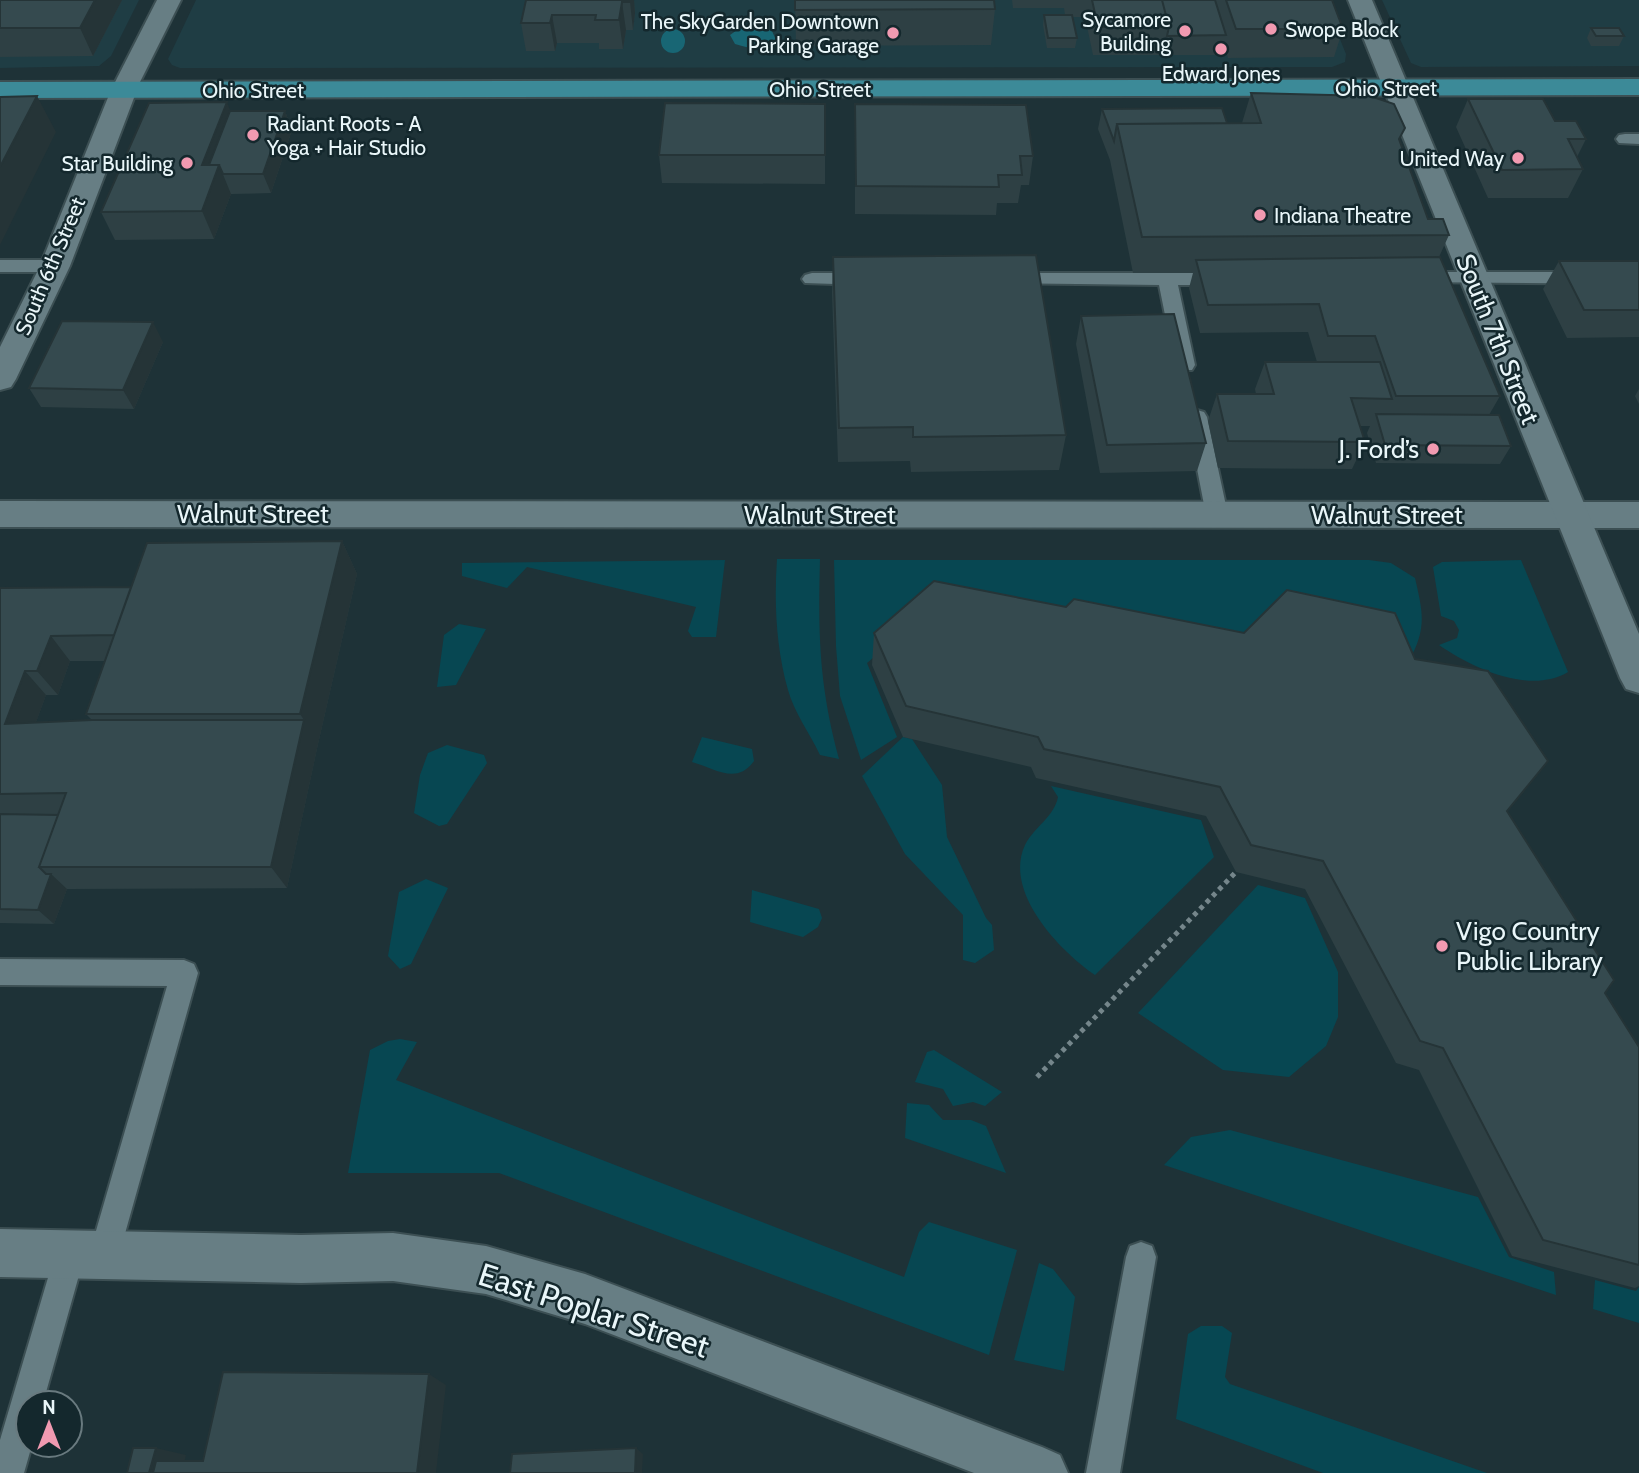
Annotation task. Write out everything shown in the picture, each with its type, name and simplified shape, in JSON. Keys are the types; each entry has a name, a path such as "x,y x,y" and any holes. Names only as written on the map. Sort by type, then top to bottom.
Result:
{"main road":[{"name":"Ohio Street","path":"0,90 1639,87"}],"street":[{"name":"South 6th Street","path":"0,379 55,266 107,128 169,0"},
{"name":"South 7th Street","path":"1360,0 1472,278 1639,678"},
{"name":"Walnut Street","path":"0,514 1639,514"},
{"name":"East Poplar Street","path":"0,1253 300,1259 393,1257 486,1270 584,1300 1042,1473"}],"lane":[{"path":"0,266 55,266"},
{"path":"1403,278 1639,278"},
{"path":"813,279 882,279"},
{"path":"993,279 1237,279"},
{"path":"1167,280 1217,515"},
{"path":"0,972 184,973 87,1254 7,1473"},
{"path":"1103,1473 1141,1257"}],"path":[{"path":"1037,1077 1236,872"}],"shaded area":[{"path":"0,0 139,0 111,56 99,66 0,68"},
{"path":"196,0 1324,0 1346,54 1345,62 1332,67 180,68 172,65 168,59"},
{"path":"1382,0 1639,0 1639,66 1421,67 1411,63"},
{"path":"757,27 772,31 776,40 767,47 757,49 735,44 730,35 740,28"},
{"path":"673,29 682,32 685,41 682,50 673,53 664,50 661,41 664,32"},
{"path":"777,559 820,559 821,660 827,707 839,759 820,755 788,690 777,625"},
{"path":"725,560 716,637 692,637 688,631 696,607 527,567 507,588 462,576 462,563"},
{"path":"834,560 1369,560 1391,563 1415,578 1422,620 1419,639 1409,661 1229,660 929,611 867,663 897,737 861,760 840,696"},
{"path":"1521,560 1568,672 1553,678 1536,681 1502,676 1484,670 1439,645 1457,638 1459,630 1454,621 1441,616 1433,567 1442,562"},
{"path":"459,624 486,629 456,685 437,687 444,635"},
{"path":"702,737 752,749 754,761 741,772 733,774 692,762"},
{"path":"903,737 912,739 942,785 947,837 986,918 992,925 994,950 975,963 963,960 963,915 905,854 862,776"},
{"path":"447,745 484,755 487,763 447,824 439,826 414,813 420,775 428,753"},
{"path":"1051,786 1201,820 1214,857 1095,975 1052,936 1028,900 1022,882 1020,863 1025,845 1056,804 1058,797"},
{"path":"426,879 448,888 411,964 400,969 388,956 399,892"},
{"path":"1258,885 1305,898 1338,972 1338,1017 1326,1046 1289,1077 1223,1070 1138,1013"},
{"path":"752,890 819,909 822,918 818,927 803,937 750,922"},
{"path":"400,1039 417,1042 396,1080 904,1277 919,1232 929,1222 1017,1250 989,1355 499,1173 348,1173 370,1050 388,1041"},
{"path":"934,1050 1002,1092 985,1106 973,1102 953,1106 943,1089 915,1082 927,1052"},
{"path":"907,1103 929,1105 943,1120 971,1120 986,1126 1006,1173 905,1138"},
{"path":"1230,1130 1478,1197 1509,1257 1554,1272 1556,1295 1164,1165 1191,1137"},
{"path":"1039,1263 1053,1269 1075,1297 1064,1371 1014,1360"},
{"path":"1595,1280 1636,1291 1639,1287 1639,1323 1593,1309"},
{"path":"1201,1326 1222,1326 1232,1333 1225,1377 1230,1384 1487,1473 1323,1473 1176,1419 1188,1334"}],"building":[{"path":"0,0 95,0 80,28 0,28"},
{"path":"526,0 630,2 622,2 619,20 595,20 596,15 552,15 550,23 521,23"},
{"path":"795,0 994,0 995,9 795,10"},
{"path":"1092,0 1162,0 1169,27 1098,27"},
{"path":"1162,0 1215,0 1226,35 1167,36 1169,27"},
{"path":"1226,0 1332,0 1343,29 1236,29"},
{"path":"1044,15 1072,15 1077,38 1048,38"},
{"path":"1591,28 1619,28 1624,36 1596,36"},
{"name":"Indiana Theatre","path":"1251,93 1370,96 1394,104 1405,128 1399,139 1428,219 1443,219 1449,235 1142,237 1117,124 1261,123"},
{"path":"37,96 0,167 0,97"},
{"path":"1468,99 1543,99 1555,121 1576,121 1586,139 1568,139 1583,169 1502,170"},
{"path":"227,102 202,165 219,165 202,211 101,212 149,103"},
{"path":"665,103 825,104 825,155 659,155"},
{"path":"855,104 1026,105 1033,156 1020,156 1022,175 998,175 999,187 856,186"},
{"path":"1222,108 1227,123 1117,124 1114,141 1102,109"},
{"path":"230,111 285,111 263,174 223,174 219,165 209,165"},
{"path":"1036,255 1066,435 913,437 913,427 839,428 833,257"},
{"path":"1440,257 1500,396 1396,396 1375,336 1328,336 1319,304 1208,305 1196,260"},
{"path":"1559,261 1639,261 1639,310 1584,310"},
{"path":"1174,314 1206,443 1107,445 1081,316"},
{"path":"62,321 153,322 123,390 29,388"},
{"path":"1265,362 1380,362 1392,399 1351,398 1365,442 1228,441 1217,394 1274,394"},
{"path":"1376,414 1499,415 1511,446 1385,445"},
{"path":"342,541 300,714 86,714 147,543"},
{"name":"Vigo Country Public Library","path":"934,581 1066,607 1074,599 1244,633 1287,590 1395,613 1415,659 1488,671 1548,761 1507,811 1614,980 1605,993 1639,1047 1639,1265 1543,1240 1443,1048 1420,1041 1323,861 1251,845 1220,787 1044,749 1038,737 906,706 874,633"},
{"path":"131,587 114,635 51,636 37,671 25,671 5,724 92,720 304,720 271,867 39,867 66,793 0,794 0,588"},
{"path":"0,814 58,815 39,867 46,874 51,874 38,910 0,909"},
{"path":"223,1372 429,1374 417,1473 153,1473 156,1461 203,1461"},
{"path":"133,1448 156,1448 149,1473 127,1473"},
{"path":"636,1448 635,1473 510,1473 512,1454"}],"place":[{"name":"Swope Block","path":"1271,29"},
{"name":"Sycamore Building","path":"1185,31"},
{"name":"The SkyGarden Downtown Parking Garage","path":"893,33"},
{"name":"Edward Jones","path":"1221,49"},
{"name":"Radiant Roots - A Yoga + Hair Studio","path":"253,135"},
{"name":"United Way","path":"1518,158"},
{"name":"Star Building","path":"187,163"},
{"name":"Indiana Theatre","path":"1260,215"},
{"name":"J. Ford’s","path":"1433,449"},
{"name":"Vigo Country Public Library","path":"1442,946"}]}
